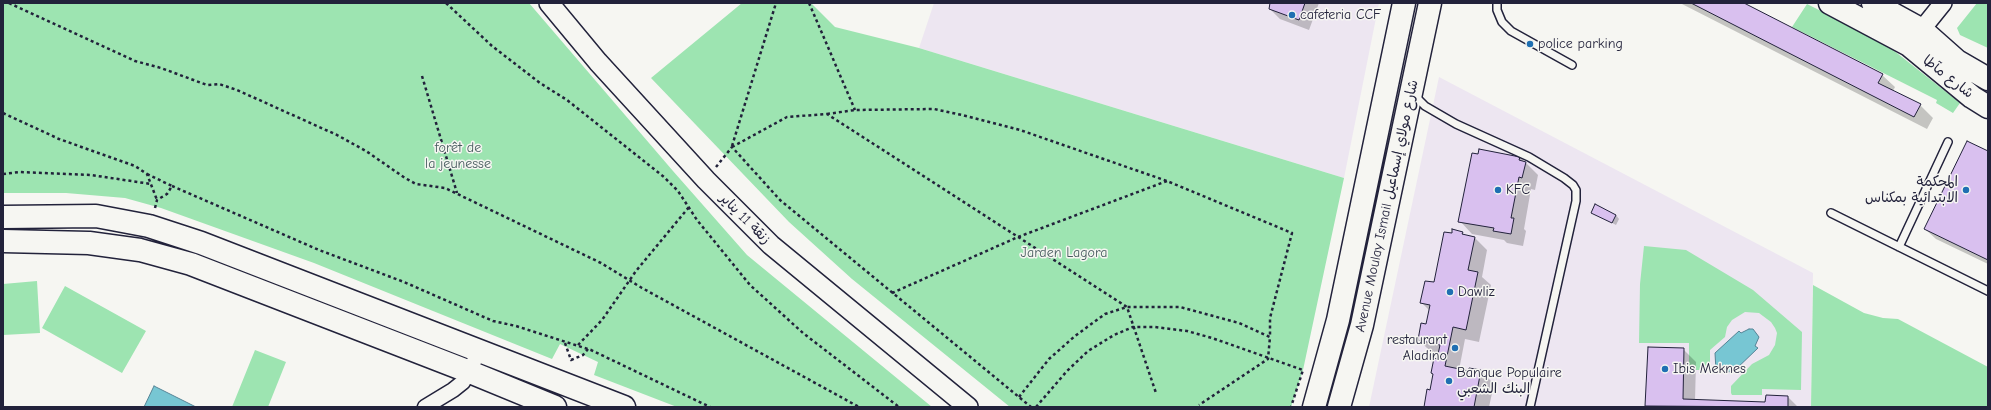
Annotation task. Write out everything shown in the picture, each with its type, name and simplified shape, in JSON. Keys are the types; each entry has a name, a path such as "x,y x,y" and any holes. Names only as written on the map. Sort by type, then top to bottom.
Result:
{"main road":[{"name":"زنقة 11 يناير","path":"549,3 604,68 706,180 771,245 968,407"},
{"name":"Avenue Moulay Ismail شارع مولاي إسماعيل","path":"1314,407 1338,320 1404,3"},
{"name":"Avenue Moulay Ismail شارع مولاي إسماعيل","path":"1339,407 1362,325 1430,3"},
{"path":"1830,3 1915,38 1988,80"},
{"path":"1873,3 1915,38"},
{"name":"شارع مآطا","path":"1915,38 1972,98 1988,106"},
{"path":"3,216 96,216 149,226 201,243 624,407"},
{"path":"3,241 89,243 148,252 191,264 470,372 555,407"}],"street":[{"path":"1915,38 1943,3"},
{"path":"425,407 463,382 470,372 480,350"}],"lane":[{"path":"1497,3 1497,10 1502,22 1511,31 1572,65"},
{"path":"1411,92 1431,109 1456,124 1529,157 1569,182 1576,190 1576,201 1530,407"},
{"path":"1899,247 1948,142"},
{"path":"1831,213 1988,291"}],"path":[{"path":"8,3 135,61 161,68 207,85 219,84 237,90 337,135 366,151 404,178 416,184 445,188 601,263 630,281 859,407"},
{"path":"446,3 492,46 647,162 678,191 750,285 780,314 845,367 899,407"},
{"path":"706,180 732,147 776,3"},
{"path":"809,3 855,110"},
{"path":"422,76 457,194"},
{"path":"732,147 787,117 855,110 934,109 1020,130 1168,181 1292,233 1270,318 1268,359"},
{"path":"3,113 59,139 135,166 147,174 172,186 319,250 404,282 493,321 516,326 565,343 578,345 588,349 710,407"},
{"path":"827,114 1127,307 1156,392"},
{"path":"732,147 780,200 1031,407"},
{"path":"3,174 20,172 91,175 151,184"},
{"path":"147,174 157,200 155,206"},
{"path":"892,293 1018,237 1168,181"},
{"path":"157,200 168,194 172,186"},
{"path":"578,345 602,320 654,247 689,207"},
{"path":"1019,397 1049,359 1075,336 1105,314 1127,307 1180,307 1239,323 1270,337"},
{"path":"1036,407 1067,371 1088,351 1114,335 1133,327 1154,327 1187,332 1212,338 1268,359 1303,370 1291,407"},
{"path":"565,343 571,360 583,355 588,349"},
{"path":"1199,404 1268,359"}],"shaded area":[{"path":"934,3 1379,3 1344,178 919,48"},
{"path":"1439,77 1813,273 1811,407 1369,407"}],"green space":[{"name":"forêt de la jeunesse","path":"3,3 529,3 747,255 932,407 677,407 594,375 598,362 560,344 552,359 314,263 161,208 125,198 66,193 3,193"},
{"name":"Jarden Lagora","path":"742,3 811,3 835,27 919,48 1344,178 1303,370 1291,407 1010,407 852,279 789,222 651,78"},
{"path":"1977,3 1988,3 1988,48 1960,35 1957,28"},
{"path":"1807,4 1883,42 1960,103 1953,113 1936,103 1937,100 1792,27"},
{"path":"1644,246 1686,250 1753,290 1802,332 1801,390 1762,389 1762,395 1732,395 1731,386 1752,364 1769,355 1775,345 1777,333 1775,328 1771,322 1759,313 1745,312 1732,320 1727,327 1725,337 1710,350 1710,370 1696,370 1696,366 1689,366 1689,343 1639,343 1640,284"},
{"path":"37,281 40,333 3,335 3,284"},
{"path":"1813,285 1864,313 1883,318 1898,319 1988,367 1988,407 1811,407"},
{"path":"65,286 146,331 122,373 42,328"},
{"path":"255,350 286,362 268,407 232,407"}],"water":[{"path":"1749,329 1753,329 1759,337 1755,346 1758,348 1733,372 1716,371 1715,353 1739,331 1741,333"},
{"path":"154,386 196,407 144,407"}],"building":[{"name":"cafeteria CCF","path":"1270,3 1305,3 1299,20 1269,9"},
{"path":"1691,3 1744,3 1883,74 1878,83 1921,104 1914,117"},
{"name":"المحكمة الابتدائية بمكناس","path":"1967,141 1988,151 1988,260 1924,229"},
{"path":"1479,149 1520,157 1519,160 1526,162 1522,178 1519,177 1511,218 1514,218 1511,234 1493,231 1494,228 1458,222 1472,153 1478,154"},
{"path":"1595,204 1616,215 1612,223 1591,213"},
{"path":"1452,229 1463,232 1462,234 1475,237 1468,270 1478,272 1466,330 1453,327 1445,366 1469,371 1469,368 1481,370 1474,407 1424,407 1427,389 1430,390 1434,358 1437,359 1440,345 1418,340 1421,323 1426,324 1430,305 1420,303 1425,281 1434,282 1444,232 1452,233"},
{"name":"Ibis Meknes","path":"1648,347 1684,348 1683,399 1765,402 1766,395 1788,396 1788,407 1645,406"}],"place":[{"name":"cafeteria CCF","path":"1292,15"},
{"name":"police parking","path":"1530,44"},
{"name":"KFC","path":"1498,190"},
{"name":"المحكمة الابتدائية بمكناس","path":"1966,190"},
{"name":"Dawliz","path":"1450,292"},
{"name":"restaurant Aladino","path":"1455,348"},
{"name":"Ibis Meknes","path":"1665,369"},
{"name":"Banque Populaire البنك الشعبي","path":"1449,381"}]}
